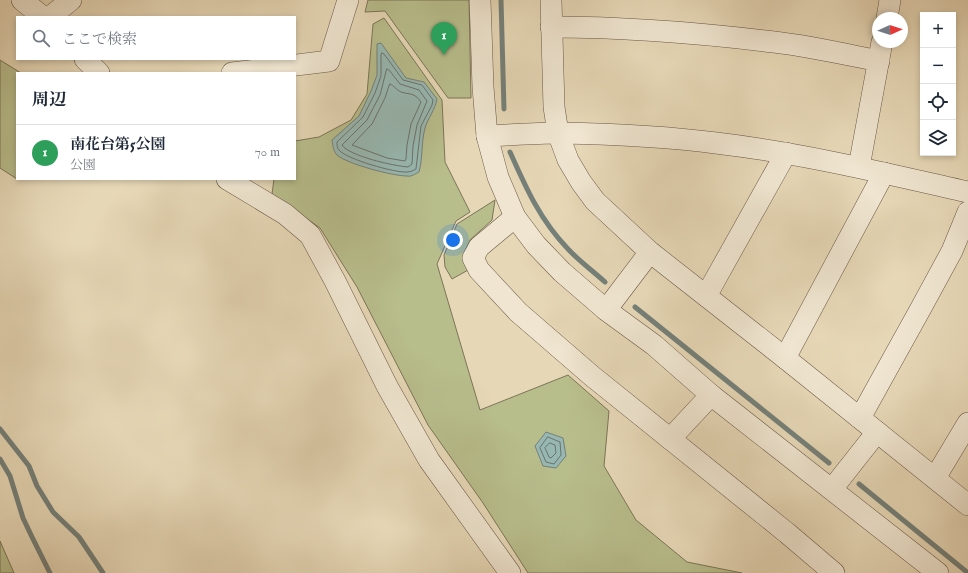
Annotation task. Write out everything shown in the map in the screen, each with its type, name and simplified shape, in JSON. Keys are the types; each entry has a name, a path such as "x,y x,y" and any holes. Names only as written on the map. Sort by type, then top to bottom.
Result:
{"street":[{"path":"22,0 42,16"},
{"path":"51,16 71,0"},
{"path":"240,72 330,61 348,0"},
{"path":"480,0 483,87 487,136 498,177 515,217 536,245 562,272 606,310 654,345 711,395 938,573"},
{"path":"551,0 554,107 558,133 568,160 581,182 595,201 650,252 968,505"},
{"path":"888,12 890,0"},
{"path":"552,28 622,28 881,51 859,167"},
{"path":"86,60 98,72"},
{"path":"487,136 558,133 640,136 715,143 786,153 859,167 968,192"},
{"path":"706,296 786,153"},
{"path":"785,358 884,173"},
{"path":"229,180 285,214 310,235 335,281 387,386 429,460 510,573"},
{"path":"860,418 922,308 952,251 968,212"},
{"path":"515,217 479,247 473,258 479,270 518,312 592,376 834,573"},
{"path":"606,310 650,252"},
{"path":"670,438 711,395"},
{"path":"935,478 968,423"},
{"path":"832,489 877,432"}],"green space":[{"path":"368,0 469,0 471,98 448,98 385,11 365,12"},
{"path":"384,18 442,100 445,162 470,212 456,221 437,264 480,410 568,375 609,411 604,466 636,520 687,562 742,573 528,573 483,503 428,425 357,287 320,228 272,194 274,180 296,180 296,141 319,137 351,120 367,94 373,24"},
{"path":"0,60 19,72 16,72 16,178 0,168"},
{"path":"495,200 492,220 470,240 466,249 470,269 452,279 445,267 444,255 457,224"},
{"path":"0,541 14,573 0,573"}],"water":[{"path":"381,43 406,78 424,82 437,99 435,107 425,128 419,172 410,176 392,174 360,166 337,155 333,148 332,140 359,116 371,91 377,75 377,44"},
{"path":"546,432 563,438 566,456 556,468 543,466 535,446"}],"waterway":[{"path":"501,0 504,109"},
{"path":"510,152 534,203 549,227 581,262 605,282"},
{"path":"635,307 829,463"},
{"path":"0,429 29,466 37,486 53,512 79,537 103,573"},
{"path":"0,459 10,476 23,518 50,573"},
{"path":"859,484 968,573"}],"place":[{"name":"南花台第5公園","path":"444,55"}]}
